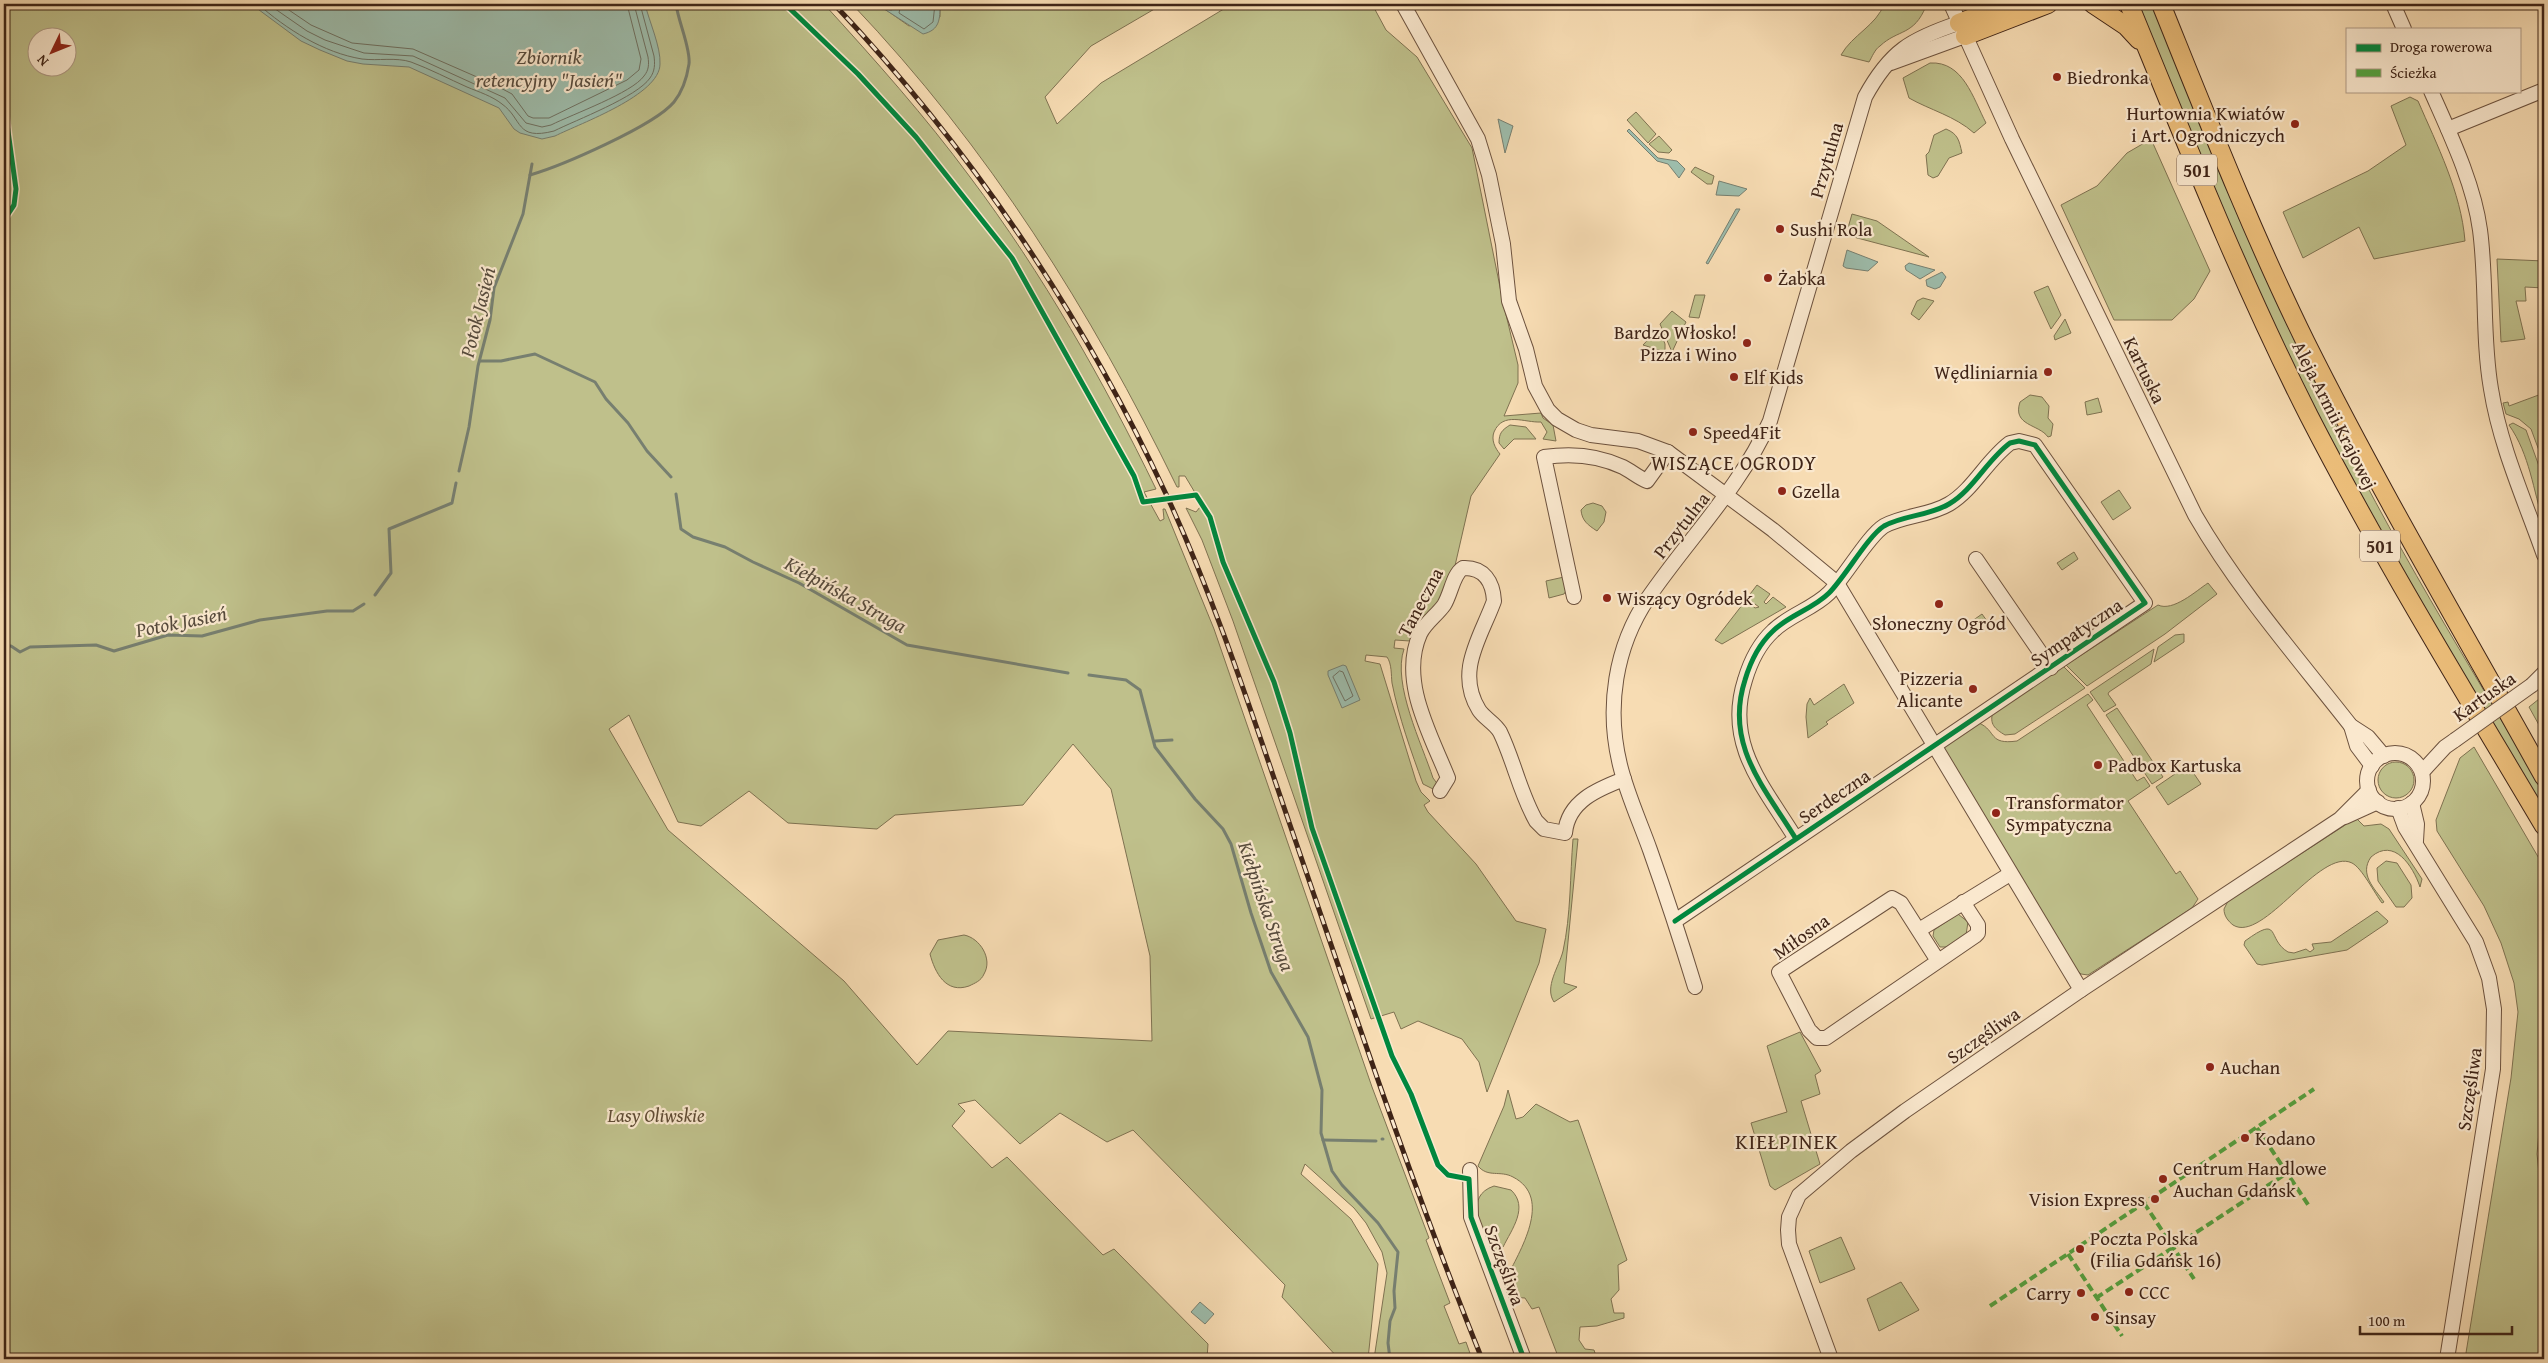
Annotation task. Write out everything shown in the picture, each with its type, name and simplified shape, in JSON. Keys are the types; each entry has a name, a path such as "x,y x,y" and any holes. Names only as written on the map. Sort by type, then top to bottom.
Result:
{"main road":[{"path":"1962,29 2009,4"},
{"path":"1962,29 2048,4"},
{"path":"2093,4 2126,26 2148,50"},
{"name":"Aleja Armii Krajowej","path":"2129,4 2235,260 2310,418 2378,543 2544,826"},
{"name":"Aleja Armii Krajowej","path":"2161,4 2244,205 2306,342 2388,501 2544,777"},
{"path":"2170,4 2182,36 2178,46"}],"street":[{"path":"1403,4 1478,139 1503,244 1508,295 1526,349 1535,386 1548,410 1557,419 1576,430 1590,435 1638,441 1668,452 1773,530 1838,583 2081,990"},
{"name":"Kartuska","path":"1951,4 2018,153 2195,515 2218,554 2238,582 2351,726 2368,738 2384,756"},
{"path":"2393,4 2404,28"},
{"name":"Przytulna","path":"1695,987 1675,921 1624,779 1614,730 1615,686 1630,631 1648,598 1727,496 1752,457 1770,421 1797,334 1858,114 1870,88 1903,48 1918,38 1962,29"},
{"path":"2448,129 2544,90"},
{"path":"2431,92 2448,129 2474,202 2480,228 2487,348 2494,408 2544,555"},
{"name":"Sympatyczna","path":"1838,583 1882,528 1933,512 1956,500 2003,448 2019,441 2035,444 2041,451 2145,603 1935,745"},
{"path":"1574,597 1544,457 1561,455 1587,457 1620,466 1647,481 1668,452"},
{"name":"Sympatyczna","path":"1976,559 2051,668"},
{"name":"Taneczna","path":"1440,791 1448,778 1417,692 1413,673 1414,655 1422,630 1445,604 1458,572 1467,568 1480,571 1487,577 1493,592 1494,601 1470,659 1468,684 1470,692 1479,709 1500,732 1536,821 1544,829 1565,833 1572,813 1584,797 1624,779"},
{"path":"1796,839 1750,763 1740,731 1740,701 1747,672 1754,657 1770,633 1792,616 1825,596 1838,583"},
{"name":"Kartuska","path":"2413,760 2450,743 2532,685 2544,673"},
{"name":"Kartuska","path":"2351,726 2358,746 2372,766"},
{"name":"Kartuska","path":"2422,772 2450,743"},
{"name":"Serdeczna","path":"1675,921 1935,745"},
{"path":"2399,753 2413,760 2422,772 2422,789 2412,803 2398,808 2390,808 2378,802 2369,790 2368,778 2372,766 2384,756 2399,753"},
{"name":"Szczęśliwa","path":"2340,819 2369,790"},
{"name":"Szczęśliwa","path":"1831,1359 1790,1244 1788,1230 1790,1217 1799,1195 1813,1181 1876,1132 2081,990 2340,819 2378,802"},
{"name":"Szczęśliwa","path":"2412,803 2417,824 2416,841"},
{"name":"Szczęśliwa","path":"2398,808 2405,827 2416,841 2476,942 2489,978 2494,1009 2492,1069 2447,1359"},
{"path":"1919,930 2010,874"},
{"name":"Miłosna","path":"1938,960 1901,903 1892,898 1778,972 1809,1030 1817,1038 1826,1038 1978,933 1978,925 1963,902"},
{"name":"Szczęśliwa","path":"1470,1175 1471,1217 1524,1359"}],"green space":[{"name":"Lasy Oliwskie","path":"4,4 824,4 881,67 953,154 1022,251 1093,368 1156,489 1144,492 1160,521 1164,519 1163,509 1165,509 1214,629 1372,1087 1429,1238 1426,1240 1450,1303 1444,1306 1459,1344 1466,1342 1472,1359 1374,1359 1387,1273 1382,1252 1366,1223 1354,1208 1305,1164 1301,1174 1351,1219 1378,1264 1368,1359 1339,1359 1282,1297 1285,1285 1133,1130 1107,1142 1060,1113 1020,1144 975,1100 958,1104 965,1111 952,1126 992,1168 1007,1157 1103,1255 1114,1249 1208,1344 1207,1359 4,1359","holes":["629,715 678,822 701,826 749,791 788,823 877,829 895,815 1023,805 1073,744 1111,789 1150,956 1152,1041 948,1031 917,1065 844,981 668,830 609,729"]},
{"path":"852,4 898,4 890,10 882,7 909,26 940,17 940,4 1163,4 1091,46 1045,97 1057,124 1101,83 1232,4 1372,4 1386,30 1417,57 1472,148 1503,302 1518,365 1518,383 1504,416 1541,413 1543,418 1553,425 1556,441 1543,439 1547,432 1541,422 1515,419 1503,422 1498,426 1494,432 1493,441 1500,454 1471,496 1454,570 1446,593 1410,641 1395,640 1394,648 1404,649 1401,663 1402,679 1410,714 1433,778 1439,786 1433,789 1423,784 1398,709 1389,660 1387,657 1366,655 1365,661 1380,664 1416,781 1421,792 1430,801 1424,805 1428,812 1476,864 1516,921 1546,929 1539,963 1487,1092 1479,1062 1462,1039 1418,1021 1401,1029 1394,1012 1371,1019 1233,621 1202,540 1186,508 1196,512 1200,507 1194,491 1185,476 1179,476 1179,487 1177,487 1144,421 1072,294 992,173 902,59"},
{"path":"1884,4 1926,4 1926,6 1916,23 1878,47 1869,62 1841,55 1851,42 1876,18"},
{"path":"2136,4 2154,4 2258,255 2325,403 2403,551 2544,792 2544,815 2397,564 2340,462 2266,310"},
{"path":"1930,63 1941,64 1951,68 1966,83 1986,123 1974,133 1951,118 1909,98 1903,78"},
{"path":"2410,97 2418,101 2447,169 2459,205 2465,241 2374,259 2359,227 2303,258 2283,212 2368,171 2406,145 2391,106"},
{"path":"1636,112 1656,134 1648,143 1627,120"},
{"path":"1946,129 1957,138 1962,153 1949,158 1938,176 1933,178 1928,175 1926,155 1929,152 1934,135"},
{"path":"1659,136 1672,150 1669,153 1658,152 1649,144"},
{"path":"2151,139 2210,271 2194,299 2172,320 2114,320 2061,205 2097,186 2127,153"},
{"path":"1695,167 1714,176 1712,184 1707,184 1691,172"},
{"path":"1852,214 1877,221 1929,257 1846,235"},
{"path":"2497,259 2544,261 2544,288 2525,287 2526,301 2516,301 2525,339 2501,342"},
{"path":"2048,286 2061,315 2051,329 2034,292"},
{"path":"1695,295 1705,295 1699,318 1689,317"},
{"path":"1923,298 1934,301 1919,320 1911,314 1917,301"},
{"path":"1672,311 1686,322 1672,352 1660,324"},
{"path":"2065,319 2071,333 2055,340 2054,336"},
{"path":"1659,328 1665,344 1665,352 1643,345"},
{"path":"2544,393 2544,464 2531,429 2519,419 2506,414 2503,403 2508,402 2509,406"},
{"path":"2030,395 2042,397 2049,406 2048,418 2053,424 2051,436 2048,437 2028,424 2020,416 2020,402"},
{"path":"2098,398 2102,412 2087,415 2085,402"},
{"path":"2513,423 2526,430 2540,469 2544,468 2544,524 2522,448 2509,425"},
{"path":"1510,425 1526,427 1536,439 1514,439 1504,449 1499,443 1500,434"},
{"path":"2119,490 2131,508 2113,520 2101,502"},
{"path":"1593,503 1602,506 1606,512 1604,522 1597,531 1586,522 1581,510 1586,505"},
{"path":"2074,552 2078,559 2062,570 2057,563"},
{"path":"1564,577 1567,589 1564,594 1549,598 1546,581"},
{"path":"2208,583 2217,594 2165,634 2087,686 2066,665 2158,605 2170,606 2177,603"},
{"path":"1757,585 1770,594 1764,602 1766,604 1773,597 1786,607 1722,644 1715,640 1746,600 1755,608 1759,607 1747,598"},
{"path":"1982,614 1987,621 1970,633 1965,626"},
{"path":"2184,634 2184,642 2154,662 2158,647 2175,635"},
{"path":"2154,649 2151,664 2109,692 2108,694 2116,705 2104,712 2090,692"},
{"path":"2063,666 2085,688 2015,734 2005,735 1996,728 1992,723 1993,712"},
{"path":"1844,684 1854,703 1826,722 1828,724 1808,738 1806,717 1807,704 1810,698 1814,705"},
{"path":"2088,694 2093,700 2087,705 2137,781 2144,777 2150,786 2128,801 2176,874 2180,871 2198,899 2192,908 2088,975 2081,974 2077,970 1944,748 1945,745 1979,723 2001,741 2017,741"},
{"path":"2544,695 2544,734 2529,707"},
{"path":"2117,708 2163,777 2152,784 2106,715"},
{"path":"2474,747 2544,867 2544,1077 2537,1154 2544,1220 2544,1359 2465,1359 2511,1078 2518,1012 2514,983 2501,943 2484,906 2437,831 2436,820 2460,758"},
{"path":"2396,762 2403,763 2409,767 2413,773 2413,787 2409,793 2403,797 2396,798 2389,797 2383,793 2379,787 2378,780 2379,773 2383,767 2389,763"},
{"path":"2188,765 2201,784 2168,805 2156,787"},
{"path":"2356,818 2364,826 2381,824 2389,829 2422,879 2420,887 2413,871 2402,857 2395,852 2387,850 2371,857 2367,869 2369,881 2384,902 2382,903 2356,866 2352,863 2339,862 2324,869 2260,921 2245,927 2233,925 2228,920 2224,909 2228,901"},
{"path":"1573,839 1578,839 1564,983 1577,987 1554,1002 1551,996 1551,983 1566,937"},
{"path":"2386,861 2397,863 2411,885 2412,898 2404,907 2396,907 2378,881 2377,868"},
{"path":"2377,911 2388,921 2387,923 2347,950 2262,965 2257,964 2244,945 2245,941 2257,933 2269,929 2281,947 2288,952 2294,953 2306,949 2310,952 2314,949 2312,944 2331,942"},
{"path":"1958,914 1968,922 1966,935 1950,947 1940,947 1933,936 1934,930"},
{"path":"964,935 975,940 980,945 987,962 980,980 961,988 948,984 938,975 930,954 938,940"},
{"path":"1800,1032 1821,1071 1815,1075 1820,1094 1801,1101 1820,1164 1775,1190 1770,1186 1751,1123 1787,1112 1767,1046"},
{"path":"1508,1090 1516,1119 1523,1117 1536,1104 1570,1122 1578,1120 1627,1260 1618,1265 1619,1290 1611,1299 1614,1313 1624,1313 1624,1318 1597,1326 1580,1327 1579,1340 1585,1349 1594,1350 1597,1359 1559,1359 1539,1307 1532,1309 1525,1298 1510,1297 1506,1279 1530,1226 1531,1198 1525,1186 1513,1177 1486,1172 1478,1166 1504,1106"},
{"path":"1494,1186 1511,1190 1519,1204 1519,1211 1514,1226 1503,1247 1496,1250 1489,1248 1477,1213 1479,1197"},
{"path":"1841,1237 1855,1269 1820,1283 1809,1251"},
{"path":"1901,1282 1919,1310 1879,1331 1867,1299"}],"water":[{"name":"Zbiornik retencyjny \"Jasień\"","path":"251,4 645,4 657,42 660,64 657,75 634,97 582,124 555,136 542,139 520,133 514,129 499,108 409,67 347,61 320,50 301,41"},
{"path":"898,4 940,4 940,14 936,27 923,34 881,7 890,10"},
{"path":"1498,119 1513,126 1505,153"},
{"path":"1629,129 1658,158 1677,161 1685,169 1679,178 1668,164 1657,161 1627,131"},
{"path":"1719,181 1747,189 1739,196 1716,195"},
{"path":"1736,209 1740,209 1708,264 1706,263"},
{"path":"1847,250 1878,262 1868,271 1846,268 1843,266"},
{"path":"1909,263 1935,270 1920,279 1906,270 1905,266"},
{"path":"1942,272 1946,277 1940,287 1935,289 1927,286 1926,280"},
{"path":"1343,665 1346,666 1360,700 1342,708 1328,671"},
{"path":"1200,1302 1214,1314 1205,1324 1191,1312"}],"waterway":[{"path":"530,175 563,163 628,133 663,112 674,102 684,84 689,64 688,51 676,4"},
{"name":"Potok Jasień","path":"879,4 885,8"},
{"name":"Potok Jasień","path":"891,9 898,4"},
{"name":"Potok Jasień","path":"459,471 469,427 478,366 490,320 494,288 523,214 532,164"},
{"name":"Kiełpińska Struga","path":"480,361 501,361 535,354 595,382 606,399 628,423 647,451 671,477"},
{"name":"Potok Jasień","path":"375,595 391,573 389,529 452,503 456,483"},
{"name":"Kiełpińska Struga","path":"676,494 681,529 693,537 725,547 799,583 907,645 1068,673"},
{"name":"Potok Jasień","path":"4,646 11,646 20,652 30,647 96,645 114,651 168,635 202,636 260,620 327,611 353,611 364,604"},
{"name":"Kiełpińska Struga","path":"1089,675 1126,680 1140,690 1155,747 1195,799 1223,829 1231,844 1271,972 1308,1037 1322,1090 1321,1133 1332,1171 1342,1185 1378,1223 1398,1252 1394,1291 1395,1308 1390,1321 1388,1343 1390,1359"},
{"path":"1155,741 1172,740"},
{"path":"1323,1140 1376,1141"}],"railway":[{"path":"834,4 884,59 931,116 977,175 1020,236 1098,362 1166,494 1201,574 1232,656 1382,1092 1482,1359"}],"marked path":[{"path":"1990,1306 2314,1089"},
{"path":"2257,1128 2309,1206"},
{"path":"2096,1298 2287,1173"},
{"path":"2144,1203 2194,1279"},
{"path":"2068,1254 2122,1336"}],"cycle path":[{"path":"785,4 858,74 916,137 1012,258 1134,476 1143,502 1196,495 1210,517 1223,562 1274,682 1290,733 1312,828 1392,1056 1411,1094 1438,1165 1448,1175 1469,1179 1471,1217 1524,1359"},
{"path":"4,102 16,189 14,205 4,220"},
{"path":"1675,921 2145,603 2035,445 2019,441 2010,443 1994,458 1973,483 1949,504 1933,511 1884,526 1871,538 1823,599 1779,625 1759,648 1752,660 1745,680 1740,703 1740,725 1751,765 1796,839"}],"place":[{"name":"Biedronka","path":"2057,77"},
{"name":"Hurtownia Kwiatów i Art. Ogrodniczych","path":"2295,124"},
{"name":"Sushi Rola","path":"1780,229"},
{"name":"Żabka","path":"1768,278"},
{"name":"Bardzo Włosko! Pizza i Wino","path":"1747,343"},
{"name":"Wędliniarnia","path":"2048,372"},
{"name":"Elf Kids","path":"1734,377"},
{"name":"Speed4Fit","path":"1693,432"},
{"name":"Gzella","path":"1782,491"},
{"name":"Wiszący Ogródek","path":"1607,598"},
{"name":"Słoneczny Ogród","path":"1939,604"},
{"name":"Pizzeria Alicante","path":"1973,689"},
{"name":"Padbox Kartuska","path":"2098,765"},
{"name":"Transformator Sympatyczna","path":"1996,813"},
{"name":"Auchan","path":"2210,1067"},
{"name":"Kodano","path":"2245,1138"},
{"name":"Centrum Handlowe Auchan Gdańsk","path":"2163,1179"},
{"name":"Vision Express","path":"2155,1199"},
{"name":"Poczta Polska (Filia Gdańsk 16)","path":"2080,1249"},
{"name":"CCC","path":"2129,1292"},
{"name":"Carry","path":"2081,1293"},
{"name":"Sinsay","path":"2095,1317"}],"district":[{"name":"WISZĄCE OGRODY","path":"1734,462"},
{"name":"KIEŁPINEK","path":"1787,1141"}]}
